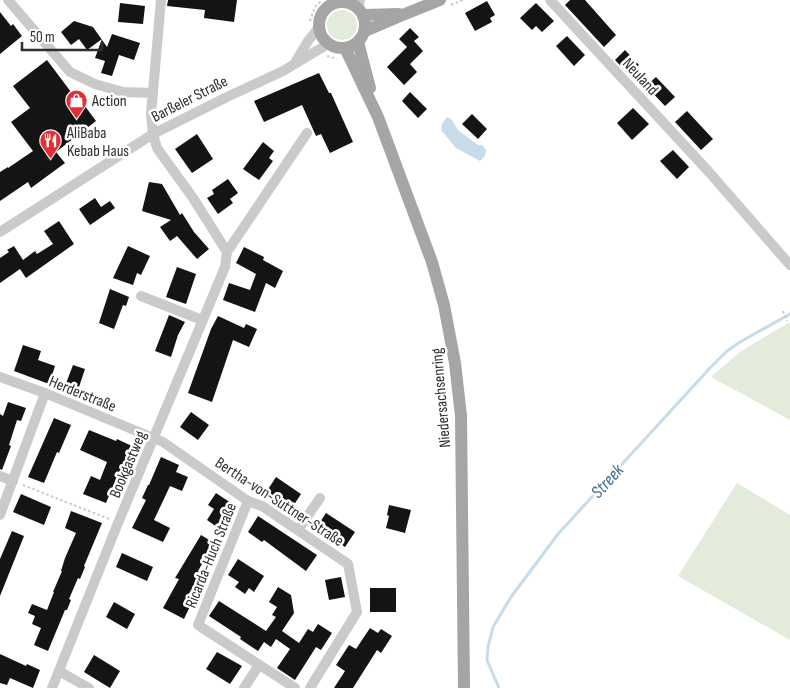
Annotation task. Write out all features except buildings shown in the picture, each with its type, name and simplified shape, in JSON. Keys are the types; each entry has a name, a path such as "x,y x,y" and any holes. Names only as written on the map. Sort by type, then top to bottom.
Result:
{"main road":[{"path":"365,31 440,0"},
{"path":"361,8 366,23 363,37 352,46 345,48 328,44 319,27 320,20 323,12 335,3 343,1 361,8 405,14"},
{"name":"Niedersachsenring","path":"358,42 378,117"},
{"name":"Niedersachsenring","path":"345,48 378,117 432,262 444,305 455,363 461,416 464,688"}],"street":[{"path":"8,0 70,72 95,84 123,92 154,93"},
{"path":"161,0 151,114 153,134 157,148 194,198 227,252"},
{"name":"Neuland","path":"550,0 709,172 790,265"},
{"path":"295,64 308,41 319,27"},
{"name":"Barßeler Straße","path":"0,232 153,134 283,71 328,44"},
{"name":"Bookgastweg","path":"52,688 118,523 225,267 227,252 307,133"},
{"path":"141,296 202,320"},
{"name":"Herderstraße","path":"0,376 154,438"},
{"path":"0,515 45,393"},
{"name":"Bertha-von-Suttner-Straße","path":"154,438 163,442 248,501 262,506 348,564 358,612 310,688"},
{"path":"0,476 13,481"},
{"path":"298,530 320,498"},
{"name":"Ricarda-Huch Straße","path":"248,501 198,625 295,688"},
{"path":"244,688 259,664"},
{"path":"59,671 89,688"}],"path":[{"path":"165,128 166,101"},
{"path":"782,312 787,321"},
{"path":"13,481 118,523"}],"green space":[{"path":"342,10 353,14 357,25 353,36 342,40 331,36 327,25 331,14"},
{"path":"790,322 790,420 711,377 741,351"},
{"path":"737,483 790,515 790,640 678,576"}],"water":[{"path":"447,117 452,120 458,130 478,145 482,145 486,150 485,156 480,161 456,148 441,130 442,124"}],"waterway":[{"name":"Streek","path":"499,688 487,660 493,627 511,597 558,534 727,351 790,314"}],"place":[{"name":"Action","path":"76,119"},
{"name":"AliBaba Kebab Haus","path":"51,160"}]}
